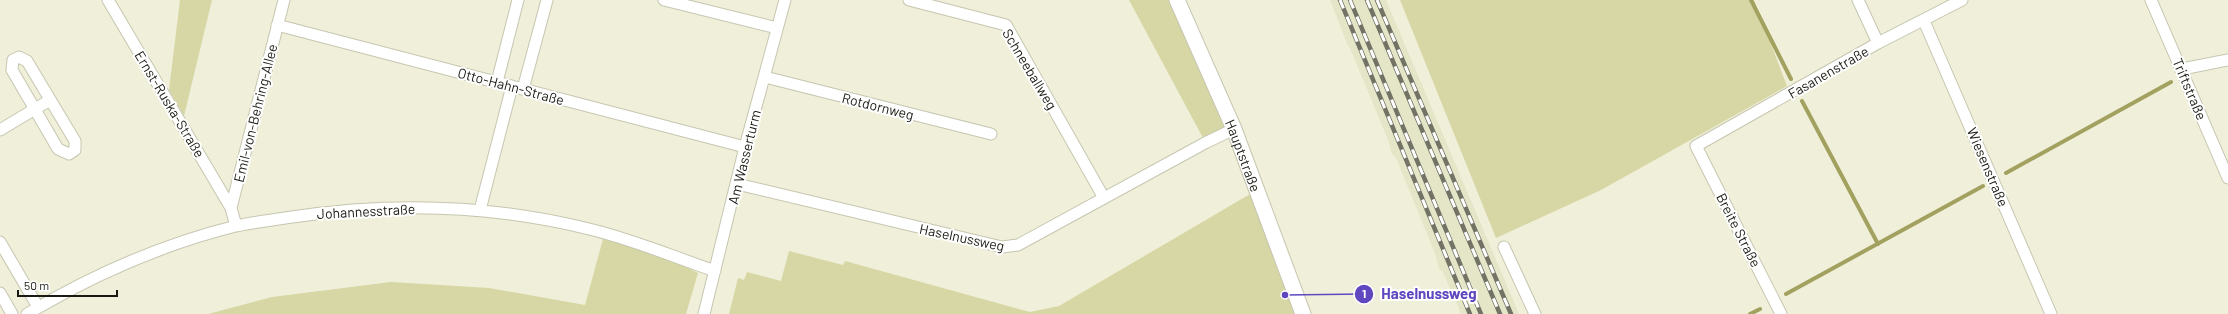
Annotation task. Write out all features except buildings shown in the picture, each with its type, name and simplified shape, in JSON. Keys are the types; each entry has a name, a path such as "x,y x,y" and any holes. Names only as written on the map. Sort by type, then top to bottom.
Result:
{"street":[{"name":"Ernst-Ruska-Straße","path":"108,0 231,208"},
{"name":"Emil-von-Behring-Allee","path":"236,226 231,208 284,0"},
{"path":"497,82 518,0"},
{"path":"523,89 547,0"},
{"path":"664,0 777,28"},
{"name":"Am Wasserturm","path":"704,314 716,271 745,147 785,0"},
{"name":"Schneeballweg","path":"909,0 1006,25 1104,198"},
{"name":"Hauptstraße","path":"1177,0 1234,129 1303,314"},
{"path":"1858,0 1878,43"},
{"name":"Fasanenstraße","path":"1696,146 1878,43 1924,21 1962,0"},
{"name":"Triftstraße","path":"2151,0 2228,178"},
{"name":"Wiesenstraße","path":"1924,21 2051,314"},
{"name":"Otto-Hahn-Straße","path":"277,25 745,147"},
{"path":"20,57 24,58 75,141 75,150 69,154 58,149 35,110 12,70 13,60 20,57"},
{"path":"2182,69 2228,60"},
{"name":"Rotdornweg","path":"765,77 991,134"},
{"path":"480,210 512,86"},
{"path":"0,130 50,100"},
{"name":"Haselnussweg","path":"737,184 1002,247 1018,245 1234,129"},
{"name":"Breite Straße","path":"1696,146 1781,314"},
{"name":"Johannesstraße","path":"27,314 107,272 171,247 236,226 321,213 360,209 403,207 480,210 590,229 716,271"},
{"path":"0,242 38,307"},
{"path":"1504,247 1535,314"},
{"path":"0,293 12,314"}],"shaded area":[{"path":"1330,0 1386,0 1519,314 1461,314 1443,272 1439,269 1436,256 1396,158 1392,154 1388,140"}],"green space":[{"path":"180,0 212,0 184,116 169,90"},
{"path":"1129,0 1170,0 1179,16 1225,129 1203,138"},
{"path":"1400,0 1754,0 1787,86 1601,190 1496,238"},
{"path":"1257,190 1300,314 729,314 738,278 744,280 747,272 781,281 789,251 843,265 845,261 1030,312 1059,306"},
{"path":"603,239 639,249 687,267 698,273 686,314 208,314 272,297 391,282 489,288 585,305"}],"waterway":[{"path":"1751,0 1791,79"},
{"path":"2006,173 2171,82"},
{"path":"1802,101 1878,244"},
{"path":"1786,294 1983,186"},
{"path":"1750,314 1760,309"}],"railway":[{"path":"1340,0 1470,314"},
{"path":"1350,0 1481,314"},
{"path":"1367,0 1500,314"},
{"path":"1377,0 1511,314"}],"place":[{"name":"Haselnussweg","path":"1285,295"}]}
